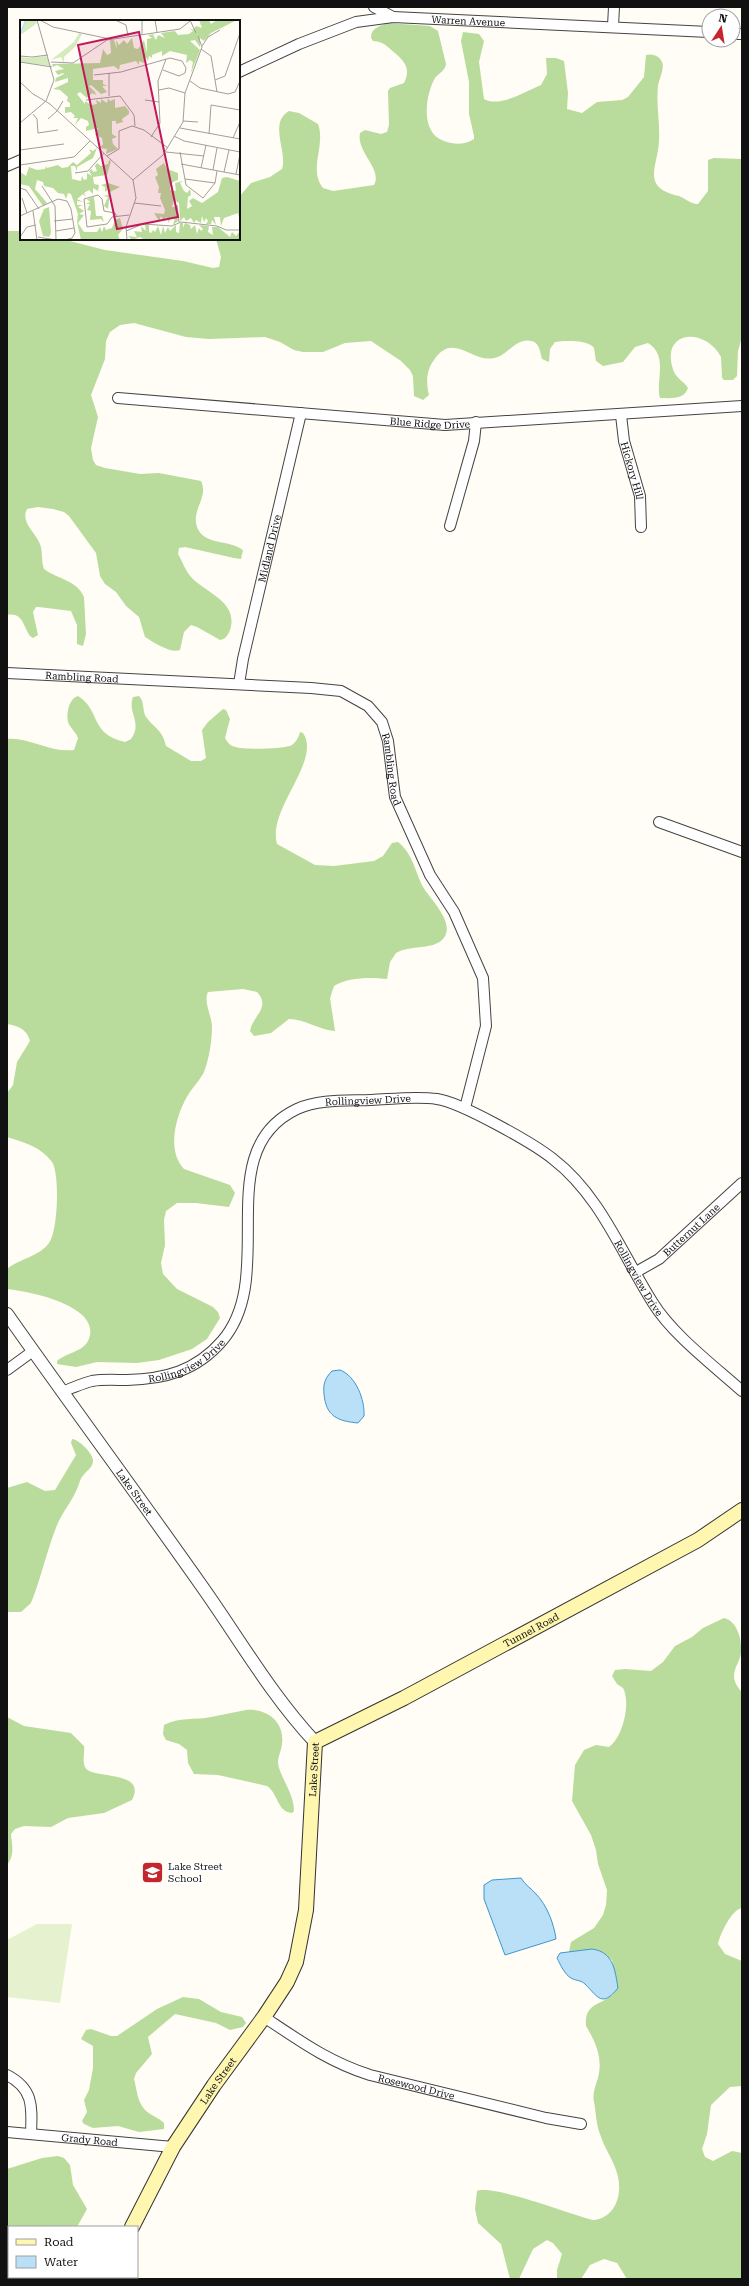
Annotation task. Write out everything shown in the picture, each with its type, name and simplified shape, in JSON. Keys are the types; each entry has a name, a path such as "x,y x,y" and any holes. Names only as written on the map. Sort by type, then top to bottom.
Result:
{"main road":[{"name":"Tunnel Road","path":"315,1742 404,1698 692,1544 733,1518 742,1510"},
{"name":"Lake Street","path":"133,2226 173,2147 214,2085 264,2017 287,1982 296,1962 303,1931 308,1884 311,1777 315,1742"}],"street":[{"path":"374,7 393,17"},
{"path":"613,26 614,7"},
{"name":"Warren Avenue","path":"240,72 299,44 349,24 393,17 613,26 701,32"},
{"path":"7,166 20,160"},
{"name":"Blue Ridge Drive","path":"118,398 445,425 476,422 621,415 742,406"},
{"name":"Midland Drive","path":"239,684 243,659 301,413"},
{"name":"Hickory Hill","path":"621,415 624,441 640,496 641,527"},
{"path":"450,526 474,441 476,422"},
{"name":"Rambling Road","path":"7,673 239,684 341,691 368,706 382,722 388,741 395,797 430,876 454,912 483,978 486,1026 465,1108"},
{"path":"659,822 742,852"},
{"name":"Rollingview Drive","path":"64,1392 94,1381 131,1380 172,1376 200,1361 222,1342 237,1320 246,1294 248,1262 249,1173 258,1147 273,1125 297,1109 324,1102 438,1099 465,1108 551,1157 573,1175 602,1215 659,1310 679,1333 742,1391"},
{"name":"Butternut Lane","path":"636,1272 659,1259 742,1183"},
{"name":"Lake Street","path":"7,1314 64,1392 260,1672 302,1728 315,1742"},
{"path":"7,1370 33,1351"},
{"name":"Rosewood Drive","path":"264,2017 320,2054 342,2066 385,2079 546,2118 581,2124"},
{"path":"7,2075 20,2083 28,2092 32,2108 31,2134"},
{"name":"Grady Road","path":"7,2132 173,2147"}],"green space":[{"path":"388,23 430,26 438,31 446,64 443,70 435,78 429,94 427,104 428,122 436,137 456,144 474,139 469,114 469,82 461,41 463,32 479,34 484,41 479,62 484,99 490,101 513,98 541,85 547,74 546,58 556,58 564,61 568,93 567,109 582,113 597,102 622,100 628,97 644,77 646,55 653,55 660,58 663,67 658,86 657,100 659,141 654,175 655,181 659,187 667,192 698,204 708,191 708,160 714,158 742,159 742,337 738,351 737,376 733,380 724,380 722,378 721,357 714,347 705,340 695,337 686,337 678,341 672,348 671,358 675,374 688,388 683,395 677,398 660,398 660,362 654,348 648,343 635,347 623,362 603,366 596,361 594,348 592,345 587,343 570,341 555,342 550,349 549,362 542,359 539,348 535,342 526,340 516,344 499,357 494,358 478,356 456,348 448,348 441,352 429,368 427,386 429,395 423,400 414,396 413,376 410,370 401,361 371,341 345,343 323,352 303,352 294,350 280,342 265,337 209,339 186,337 134,323 120,325 110,332 106,341 105,359 91,395 98,417 91,448 93,460 96,465 105,468 140,474 159,473 201,481 203,493 196,515 197,527 200,533 211,540 231,544 243,550 241,559 185,547 179,548 178,554 190,576 226,605 232,620 230,630 224,639 220,640 191,625 184,632 180,650 176,651 162,647 145,637 139,617 126,606 116,592 105,584 100,576 96,553 69,516 64,512 38,507 27,509 25,514 29,527 40,544 44,569 72,583 81,591 84,597 86,634 83,646 77,644 77,625 71,611 36,607 33,612 38,635 33,638 30,636 19,618 12,615 7,615 7,231 20,231 20,240 66,240 105,250 183,261 213,268 219,267 221,257 216,240 240,240 240,196 251,183 270,177 282,169 283,154 279,130 283,116 289,111 299,113 318,124 320,140 317,173 323,188 333,191 374,185 376,179 375,173 362,147 360,133 365,130 381,134 387,132 389,125 388,91 390,88 404,83 407,74 406,66 399,56 385,45 380,42 373,41 371,38 372,32 379,26"},
{"path":"78,696 90,708 100,728 114,738 125,742 131,739 136,728 132,703 133,697 139,696 142,701 146,717 160,733 166,746 191,761 201,761 206,758 202,730 208,722 223,709 226,710 230,719 225,738 229,744 234,747 255,749 288,746 295,742 300,732 303,733 307,744 306,757 280,816 276,830 277,844 315,865 334,866 374,861 383,856 392,843 398,842 410,857 423,887 441,912 447,927 446,934 442,940 437,943 407,949 396,953 390,962 387,979 353,979 334,986 330,998 335,1031 323,1029 295,1019 289,1019 271,1033 254,1036 250,1031 251,1027 262,1006 261,997 257,992 243,989 208,992 207,1005 212,1023 209,1056 201,1078 188,1095 180,1112 175,1132 175,1152 184,1169 230,1185 235,1193 229,1207 196,1203 177,1203 166,1211 164,1220 165,1245 161,1263 163,1274 177,1289 213,1307 218,1312 220,1318 207,1339 192,1349 159,1360 137,1363 97,1362 76,1367 57,1364 57,1361 82,1348 88,1341 90,1329 85,1318 75,1310 62,1303 46,1297 7,1289 7,1269 40,1251 49,1243 52,1237 56,1215 57,1190 55,1168 48,1157 43,1152 32,1146 7,1137 7,1093 13,1085 17,1062 30,1041 27,1034 22,1029 7,1024 7,739 22,740 56,749 74,750 78,738 68,722 67,715 70,703 75,697"},
{"path":"72,1439 82,1444 89,1451 93,1458 93,1464 81,1478 75,1493 57,1525 31,1603 21,1612 7,1612 7,1488 27,1482 45,1491 55,1490 76,1455 71,1443"},
{"path":"724,1618 729,1620 738,1631 741,1642 741,1655 734,1676 736,1685 742,1692 742,1908 738,1909 731,1917 721,1934 718,1944 725,1954 742,1961 742,2086 730,2087 711,2105 707,2134 702,2149 705,2157 713,2161 732,2151 742,2153 742,2279 627,2279 617,2263 604,2259 590,2265 581,2279 557,2279 557,2270 562,2254 553,2243 547,2240 533,2249 519,2279 510,2279 501,2244 478,2223 475,2209 477,2191 486,2190 515,2196 593,2220 608,2214 613,2209 619,2195 616,2170 602,2139 598,2126 594,2089 598,2078 600,2064 596,2045 586,2026 586,2018 591,2008 614,1993 616,1980 612,1960 595,1949 569,1952 571,1942 594,1928 603,1915 606,1905 607,1890 598,1864 596,1850 591,1835 572,1801 575,1765 584,1750 596,1745 609,1747 614,1742 622,1728 626,1711 626,1702 623,1688 617,1684 612,1676 615,1670 625,1669 651,1671 663,1662 675,1646 692,1637 703,1628"},
{"path":"246,1710 261,1711 267,1714 273,1718 281,1729 282,1744 278,1765 294,1805 294,1811 292,1813 287,1812 280,1806 271,1789 267,1786 218,1775 194,1774 188,1763 187,1750 179,1744 166,1740 163,1734 164,1725 170,1722 205,1718"},
{"path":"7,1717 24,1726 71,1733 84,1746 85,1767 89,1771 125,1779 132,1784 135,1790 132,1800 104,1813 68,1818 51,1827 24,1826 15,1829 11,1834 12,1854 7,1865"},
{"path":"37,1924 72,1924 60,2003 7,1997 7,1940"},
{"path":"183,1997 199,1999 221,2012 242,2017 246,2023 243,2027 230,2030 216,2023 175,2014 148,2037 152,2054 136,2073 134,2079 142,2107 164,2123 164,2129 139,2132 118,2126 93,2128 84,2124 82,2121 87,2112 84,2100 89,2090 93,2068 93,2046 81,2039 86,2030 91,2029 111,2036 117,2036 157,2009"},
{"path":"58,2156 64,2158 70,2165 73,2185 87,2209 78,2226 8,2226 8,2278 50,2279 7,2279 7,2169 42,2158"}],"water":[{"path":"340,1370 351,1377 361,1396 364,1416 358,1423 339,1419 327,1408 324,1394 325,1381 332,1371"},
{"path":"521,1878 524,1883 540,1898 547,1909 554,1927 556,1939 505,1955 484,1899 484,1885 492,1880"},
{"path":"592,1949 605,1954 609,1958 616,1975 618,1988 608,1998 600,1998 583,1983 569,1977 557,1958 560,1953"}],"place":[{"name":"Lake Street School","path":"153,1872"}]}
